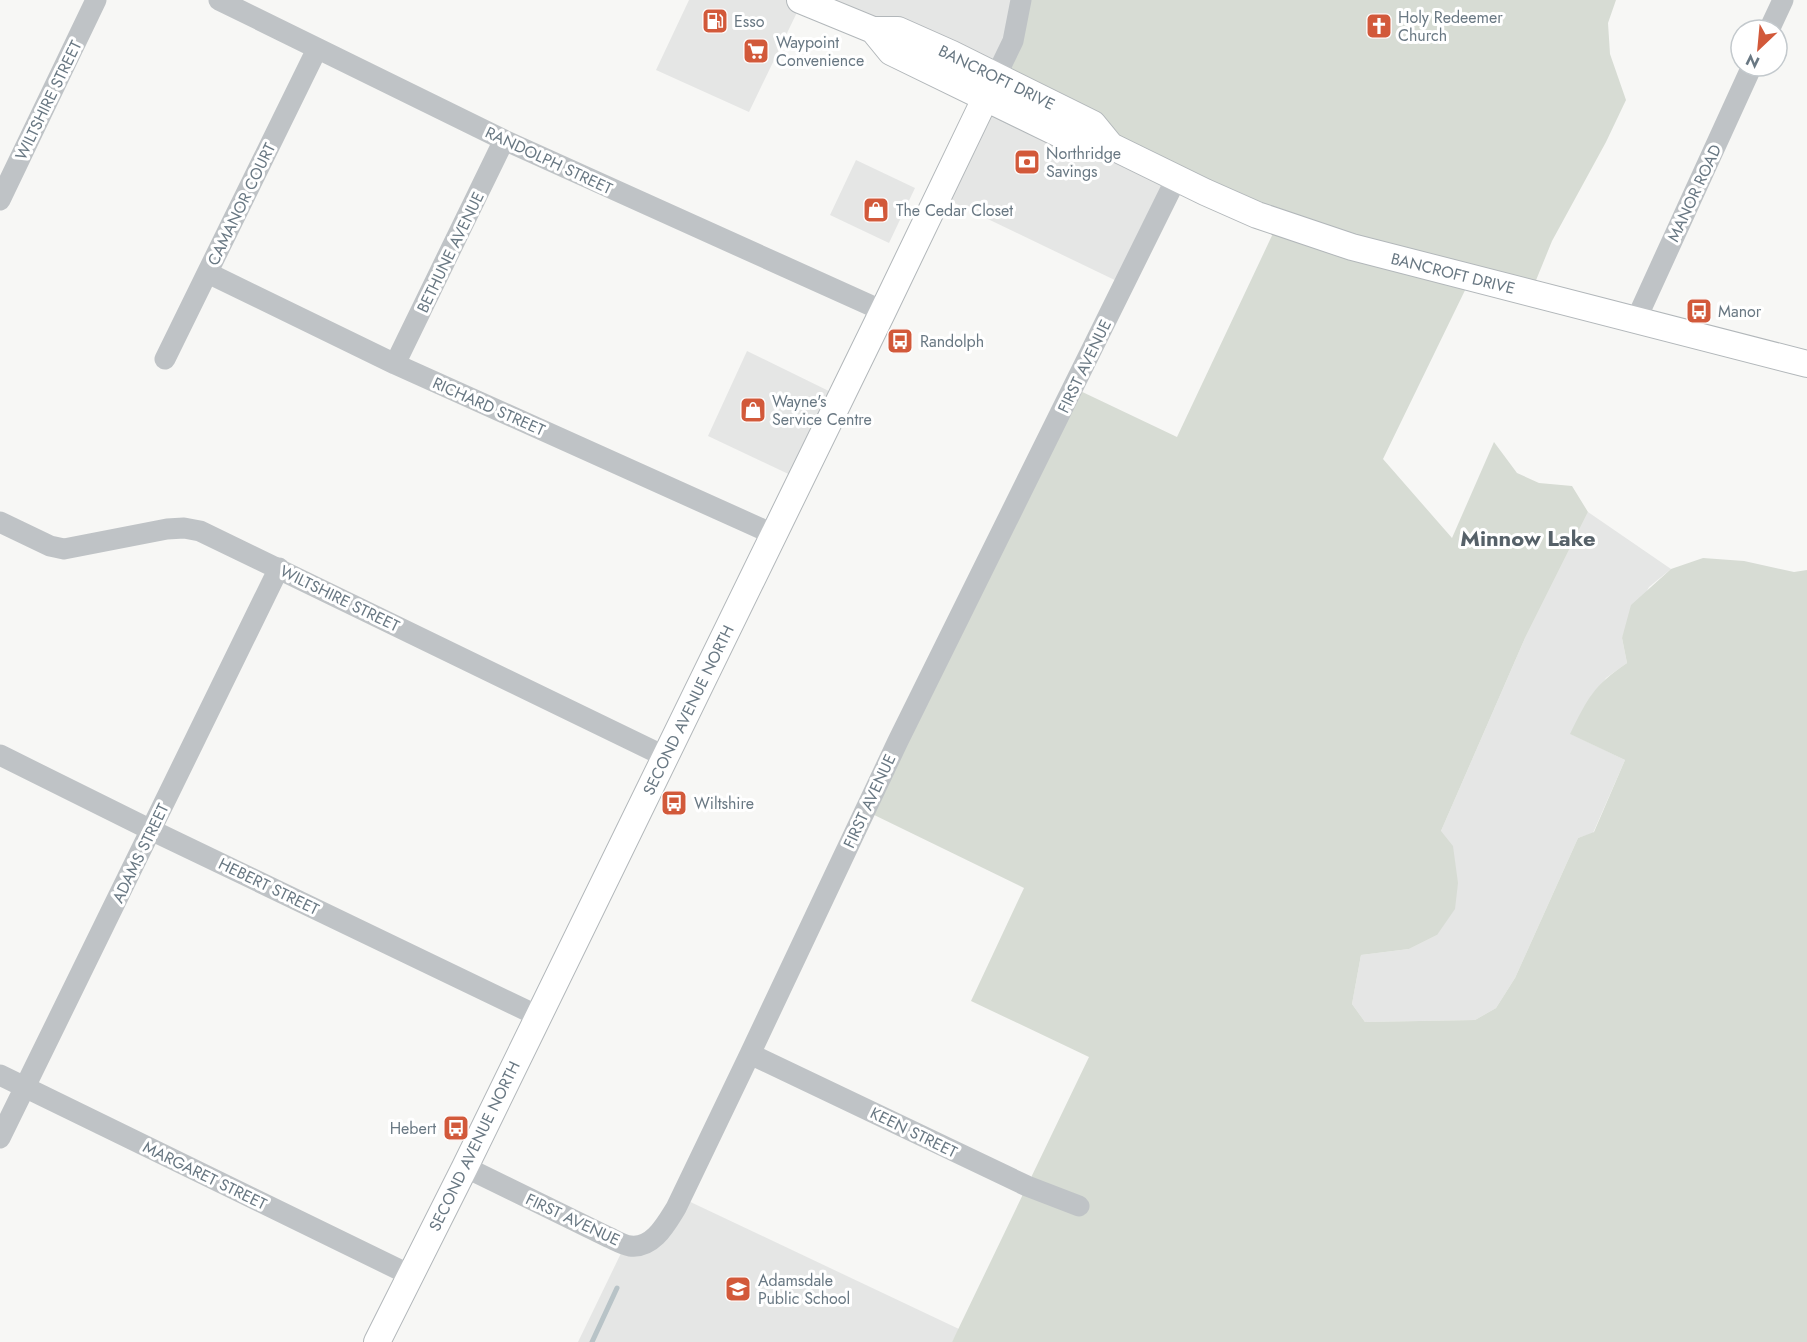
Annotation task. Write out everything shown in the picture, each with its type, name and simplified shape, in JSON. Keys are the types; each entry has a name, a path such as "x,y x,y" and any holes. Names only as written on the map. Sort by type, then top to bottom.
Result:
{"main road":[{"name":"BANCROFT DRIVE","path":"800,0 873,30 898,30 990,87 1093,124 1111,146 1205,192 1257,215 1309,234 1807,364"},
{"name":"SECOND AVENUE NORTH","path":"377,1342 666,757 990,87"}],"street":[{"name":"WILTSHIRE STREET","path":"0,200 96,0"},
{"name":"RANDOLPH STREET","path":"219,0 504,140 883,311"},
{"path":"990,87 1013,41 1021,0"},
{"path":"1774,18 1782,0"},
{"name":"CAMANOR COURT","path":"165,359 317,48"},
{"name":"MANOR ROAD","path":"1636,320 1747,78"},
{"name":"BETHUNE AVENUE","path":"395,363 504,140"},
{"name":"FIRST AVENUE","path":"465,1167 631,1246 649,1241 663,1230 676,1208 898,741 1177,177"},
{"name":"RICHARD STREET","path":"208,273 395,363 773,534"},
{"name":"WILTSHIRE STREET","path":"0,522 50,546 64,549 184,528 201,531 666,757"},
{"name":"ADAMS STREET","path":"0,1138 279,568"},
{"name":"HEBERT STREET","path":"0,755 538,1016"},
{"name":"KEEN STREET","path":"750,1054 1027,1186 1079,1206"},
{"name":"MARGARET STREET","path":"0,1074 410,1275"}],"shaded area":[{"path":"689,0 1022,0 998,75 802,2 749,112 656,70"},
{"path":"1022,0 1616,0 1608,23 1610,54 1626,100 1606,142 1552,241 1530,295 1470,280 1383,459 1452,538 1494,442 1517,473 1539,483 1572,486 1588,512 1525,638 1441,831 1453,846 1458,883 1455,909 1437,935 1409,949 1361,955 1352,1004 1365,1022 1475,1020 1496,1008 1515,978 1578,838 1594,832 1625,760 1570,734 1592,694 1606,679 1627,663 1622,638 1631,605 1671,569 1703,558 1744,561 1794,572 1807,570 1807,1342 952,1342 1089,1057 971,1001 1024,888 866,811 1074,388 1177,437 1277,225 998,75"},
{"path":"985,100 1176,178 1123,284 940,196"},
{"path":"856,160 915,188 889,243 830,215"},
{"path":"747,351 839,396 799,479 708,436"},
{"path":"1588,512 1671,569 1649,587 1622,638 1627,663 1606,678 1571,734 1625,760 1593,833 1578,838 1515,978 1496,1008 1475,1020 1365,1022 1352,1004 1361,955 1409,949 1437,935 1441,831 1525,638"},
{"name":"Adamsdale Public School","path":"682,1198 959,1329 952,1342 578,1342 625,1245 632,1248"}],"waterway":[{"path":"592,1342 617,1288"}],"place":[{"name":"Esso","path":"715,21"},
{"name":"Holy Redeemer Church","path":"1379,26"},
{"name":"Waypoint Convenience","path":"756,51"},
{"name":"Northridge Savings","path":"1027,162"},
{"name":"The Cedar Closet","path":"876,210"},
{"name":"Manor","path":"1699,311"},
{"name":"Randolph","path":"900,341"},
{"name":"Wayne's Service Centre","path":"753,410"},
{"name":"Wiltshire","path":"674,803"},
{"name":"Hebert","path":"456,1128"},
{"name":"Adamsdale Public School","path":"738,1289"}],"district":[{"name":"Minnow Lake","path":"1528,538"}]}
